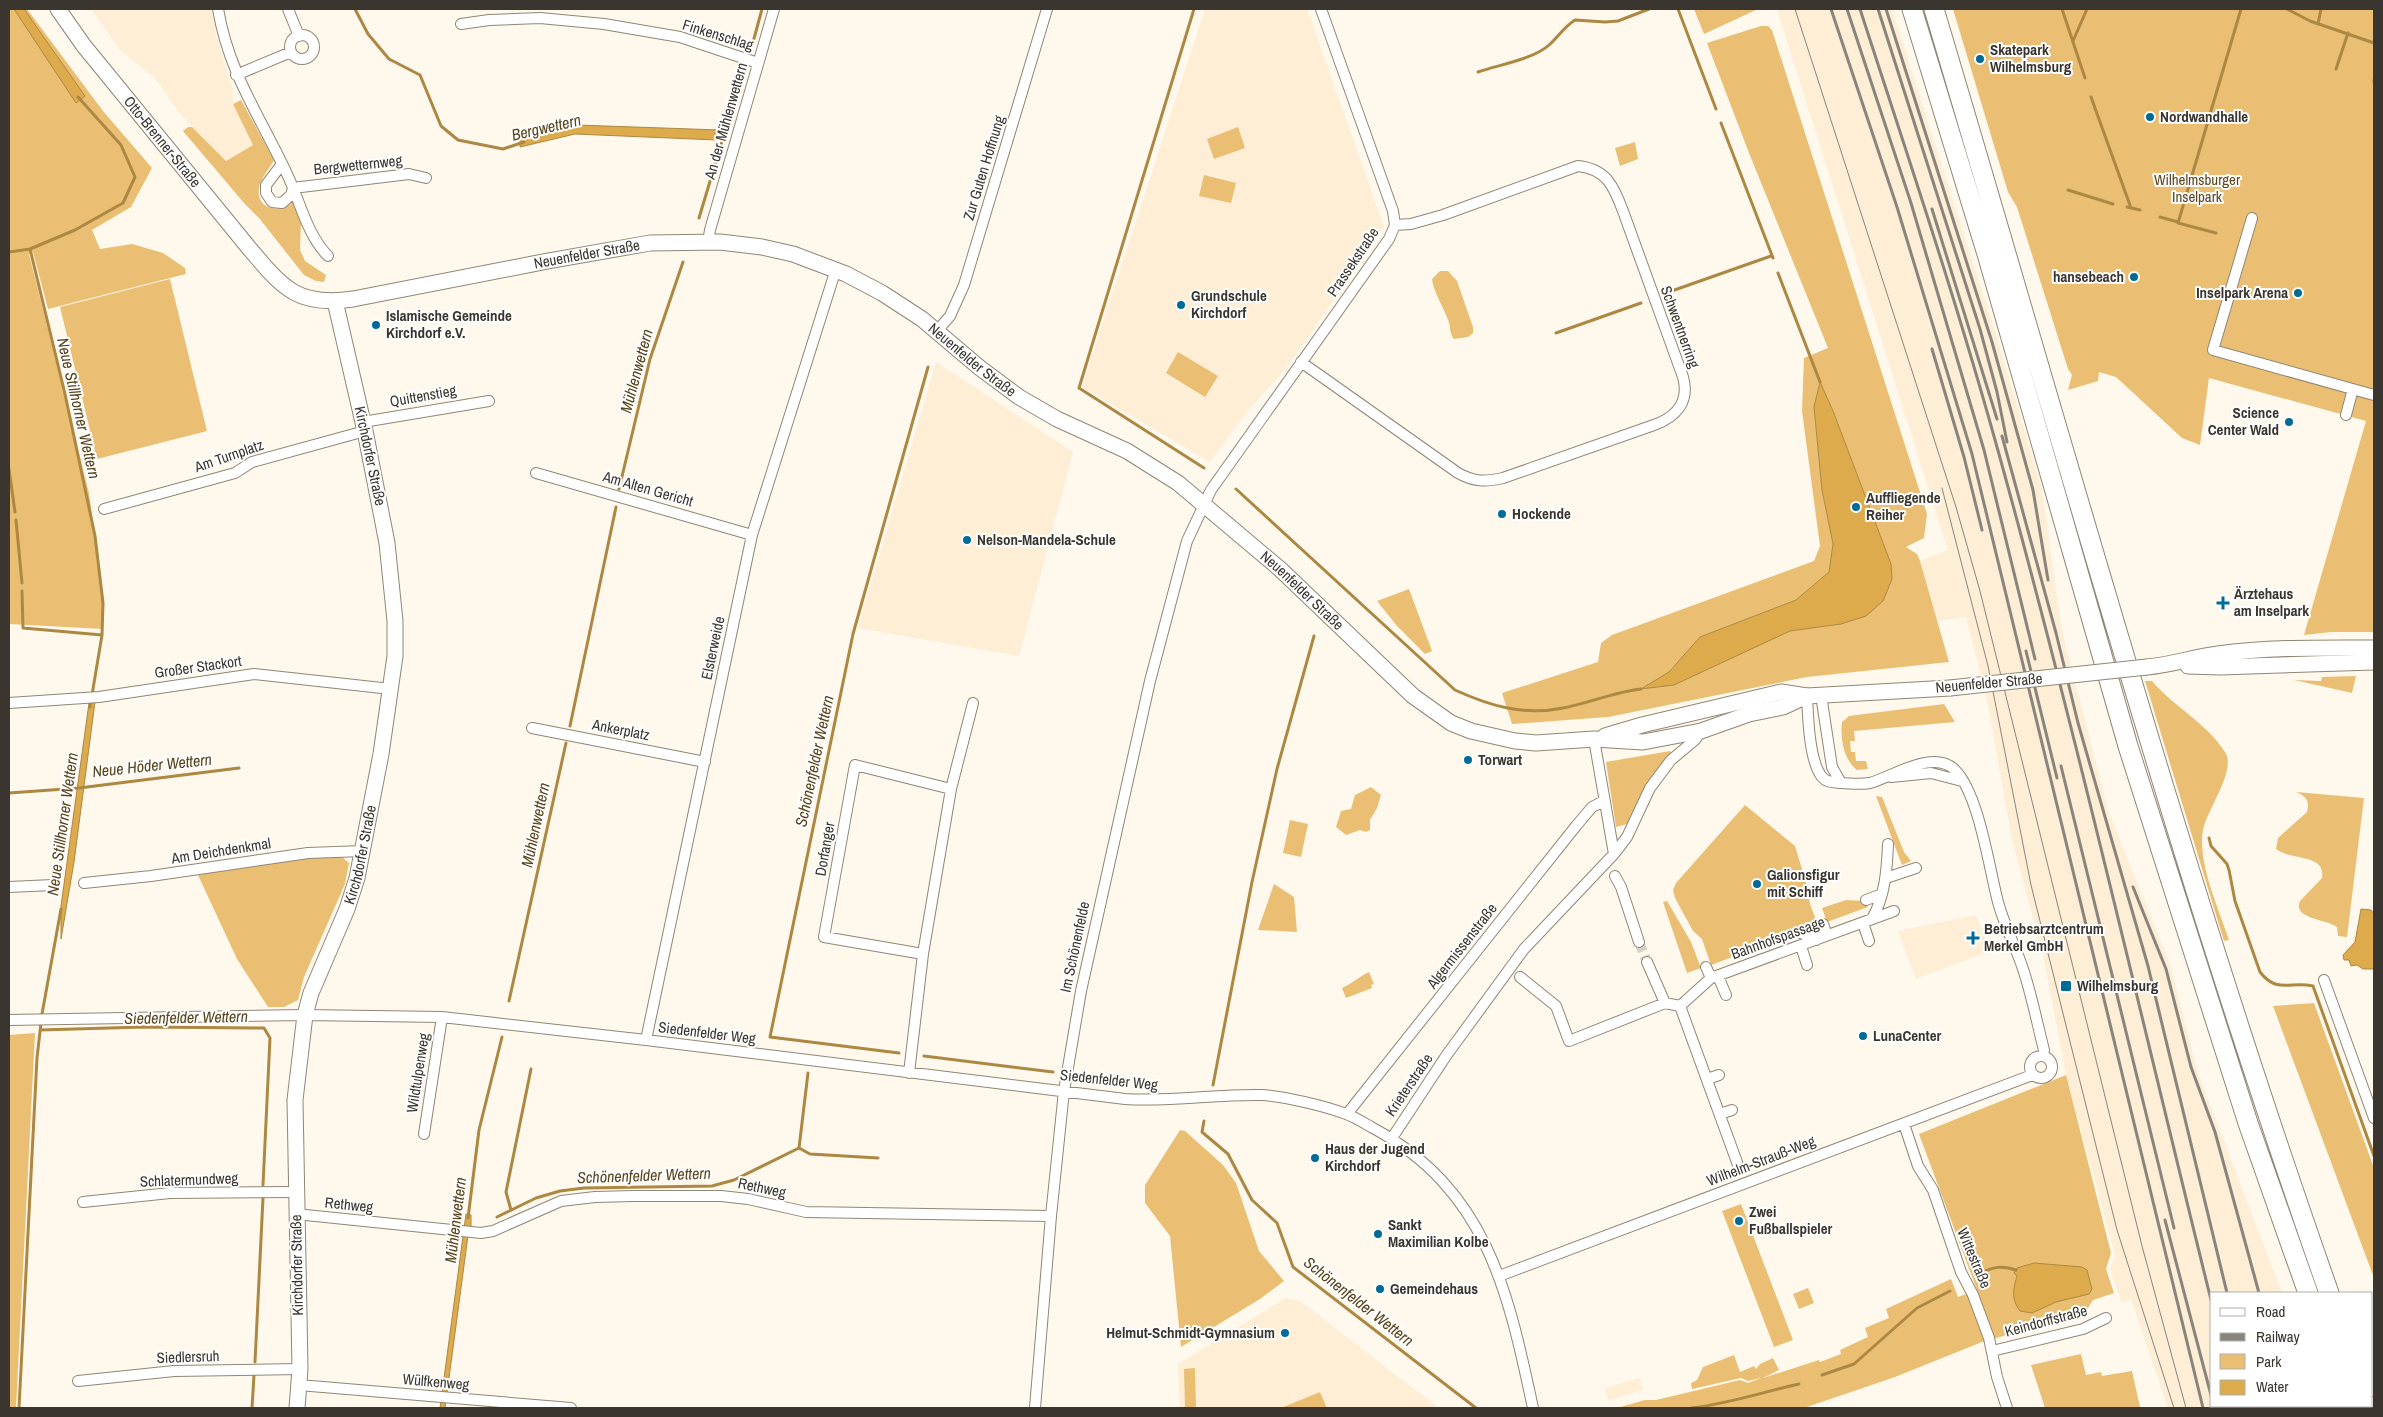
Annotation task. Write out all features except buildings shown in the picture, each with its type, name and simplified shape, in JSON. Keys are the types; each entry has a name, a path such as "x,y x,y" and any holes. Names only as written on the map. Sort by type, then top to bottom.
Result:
{"highway":[{"path":"1912,9 1987,254 2128,746 2248,1123 2308,1292"},
{"path":"1934,9 2148,739 2251,1067 2329,1292"}],"main road":[{"name":"Otto-Brenner-Straße","path":"58,9 84,46 269,272"},
{"name":"Neuenfelder Straße","path":"269,272 299,296 316,300 335,301 632,245 708,242 778,250 836,269 889,297 937,331 980,368 1019,397 1045,412 1152,465 1203,504 1280,569 1412,696 1452,723 1471,731 1515,741 1536,743 1594,739 1643,742 1701,730 1749,714 1783,707 1814,695"},
{"name":"Kirchdorfer Straße","path":"296,1408 299,1377 295,1100 305,1015 322,964 352,897 363,851 391,690 395,647 392,580 364,426 335,301"},
{"name":"Neuenfelder Straße","path":"2171,665 2217,654 2248,651 2374,648"},
{"name":"Neuenfelder Straße","path":"1594,739 1642,725 1781,692 1814,695 1950,688 2171,665 2220,667 2374,662"}],"street":[{"path":"218,9 222,35 236,75 282,164 319,247 328,256"},
{"path":"288,9 298,36"},
{"name":"An der Mühlenwettern","path":"708,242 774,9"},
{"name":"Zur Guten Hoffnung","path":"937,331 950,316 964,285 1048,9"},
{"name":"Prassekstraße","path":"1203,504 1389,239 1394,225 1393,211 1321,9"},
{"name":"Finkenschlag","path":"461,24 489,20 540,18 604,24 680,37 758,63"},
{"path":"303,35 311,39 313,52 302,59 291,52 291,42 298,36 303,35"},
{"path":"236,75 291,52"},
{"path":"282,164 266,185 267,197 272,202 282,203 291,195 293,188"},
{"name":"Schwentnerring","path":"1301,362 1458,473 1477,481 1489,481 1667,420 1682,403 1685,390 1684,380 1612,183 1593,168 1578,166 1443,215 1411,224 1394,225"},
{"name":"Bergwetternweg","path":"293,188 409,174 426,178"},
{"path":"2252,218 2213,350 2374,395"},
{"name":"Elsterweide","path":"646,1040 752,535 836,269"},
{"path":"2346,415 2353,389"},
{"name":"Quittenstieg","path":"364,426 489,401"},
{"name":"Am Turnplatz","path":"104,509 235,473 252,462 364,426"},
{"name":"Am Alten Gericht","path":"536,473 752,535"},
{"name":"Im Schönenfelde","path":"1035,1408 1051,1216 1064,1091 1087,965 1150,681 1187,541 1203,504"},
{"name":"Großer Stackort","path":"9,703 94,697 254,674 391,690"},
{"path":"1814,695 1832,767 1841,783"},
{"name":"Wilhelm-Strauß-Weg","path":"1499,1276 2032,1074 2040,1078 2045,1077 2051,1071 2052,1063 2043,1056 2044,1050 2023,968 1999,904 1971,799 1962,781 1931,773 1887,778 1859,784 1828,781 1821,775 1818,768 1808,722 1814,695"},
{"path":"909,1073 924,954 951,789 973,703"},
{"name":"Ankerplatz","path":"532,728 705,762"},
{"name":"Krieterstraße","path":"1534,1408 1499,1276 1480,1232 1453,1193 1431,1169 1392,1138 1408,1112 1524,948 1614,854 1627,837 1650,788 1671,760 1695,740 1701,730"},
{"path":"1594,739 1614,854"},
{"name":"Dorfanger","path":"924,954 824,937 855,766 951,789"},
{"name":"Algermissenstraße","path":"1347,1114 1576,826 1592,807 1604,801"},
{"path":"1869,942 1867,921 1882,894 1886,878 1888,844"},
{"name":"Am Deichdenkmal","path":"84,883 151,876 308,853 363,851"},
{"path":"1886,878 1916,868"},
{"path":"1615,876 1621,887 1639,942"},
{"path":"9,887 52,885"},
{"path":"1866,900 1882,894"},
{"name":"Bahnhofspassage","path":"1680,1006 1714,977 1894,911"},
{"path":"1823,924 1827,935"},
{"path":"1799,932 1816,940"},
{"path":"1801,946 1808,965"},
{"path":"1647,962 1665,1004"},
{"path":"1706,966 1726,995"},
{"path":"1520,977 1556,1006 1569,1041 1665,1004 1680,1006 1738,1165"},
{"path":"2324,980 2374,1118"},
{"name":"Siedenfelder Weg","path":"9,1020 305,1015 442,1018 646,1040 909,1073 1157,1101 1262,1095 1347,1114 1392,1138"},
{"name":"Wildtulpenweg","path":"424,1134 442,1018"},
{"path":"1688,1028 1699,1024"},
{"path":"2032,1074 2030,1070 2031,1061 2038,1056 2043,1056"},
{"path":"1707,1079 1719,1075"},
{"path":"1720,1114 1732,1110"},
{"name":"Wittestraße","path":"1904,1124 1918,1166 1933,1190 1961,1272 1973,1295 1992,1351 1997,1377 2007,1408"},
{"name":"Schlatermundweg","path":"83,1202 170,1193 296,1192"},
{"name":"Rethweg","path":"296,1214 473,1233 492,1231 561,1201 614,1196 721,1196 748,1199 806,1212 1051,1216"},
{"name":"Keindorffstraße","path":"1992,1351 2083,1329 2106,1318"},
{"name":"Siedlersruh","path":"78,1380 174,1371 299,1377"},
{"name":"Wülfkenweg","path":"299,1377 439,1397 571,1408"}],"shaded area":[{"path":"91,9 212,9 216,35 233,91 233,104 253,145 225,161 180,114 155,78 121,51"},
{"name":"Grundschule Kirchdorf","path":"1205,9 1307,9 1384,227 1288,366 1246,413 1210,462 1082,387"},
{"path":"1777,9 1892,9 1996,335 2042,490 2062,632 2109,813 2171,967 2197,1070 2282,1292 2210,1292 2210,1407 2319,1408 2168,1408 2131,1299 2122,1303 2110,1269 2115,1254 2066,1075 2044,959 2012,840 1988,704 1966,617 1937,621 1920,561 1948,550"},
{"name":"Nelson-Mandela-Schule","path":"936,362 1073,452 1019,656 858,628"},
{"path":"1976,915 1990,951 1916,979 1898,931"},
{"name":"Helmut-Schmidt-Gymnasium","path":"1286,1298 1301,1302 1439,1408 1180,1408 1178,1364"},
{"path":"1639,1378 1643,1390 1608,1400 1605,1388"}],"green space":[{"path":"9,9 27,9 103,111 152,168 131,207 92,230 100,249 132,244 163,253 185,268 186,274 48,309 33,252 29,254 89,493 104,603 103,629 9,624"},
{"path":"1694,9 1758,9 1704,34"},
{"name":"Wilhelmsburger Inselpark","path":"1953,9 2374,9 2374,632 2331,632 2304,635 2366,421 2209,378 2200,445 2182,438 2116,377 2099,372 2098,381 2068,390 2072,375 2068,369 2017,207 2008,192"},
{"path":"1761,26 1768,26 1772,30 1927,514 1924,538 1906,547 1917,554 1920,561 1949,662 1807,677 1608,717 1512,724 1502,693 1598,662 1601,643 1612,635 1814,561 1820,546 1802,411 1804,358 1828,348 1749,153 1707,43","holes":["1820,382 1833,411 1891,564 1892,579 1841,624 1790,631 1643,689 1669,672 1700,637 1796,600 1829,572 1833,544 1822,490 1814,407"]},
{"path":"241,100 274,160 263,177 259,188 261,201 270,208 283,208 294,201 301,221 300,250 305,261 326,275 324,282 316,281 304,275 259,218 183,131 188,127 192,127 226,161 253,145 233,104"},
{"path":"1238,127 1245,148 1214,159 1207,139"},
{"path":"1635,142 1638,159 1620,166 1615,148"},
{"path":"1204,175 1236,183 1231,203 1199,196"},
{"path":"1440,271 1448,271 1457,281 1473,327 1473,333 1468,337 1454,339 1451,334 1448,320 1436,294 1432,279"},
{"path":"170,279 207,431 97,459 60,307"},
{"path":"1178,352 1218,376 1205,397 1166,373"},
{"path":"1409,589 1432,651 1425,654 1397,626 1377,601"},
{"path":"2356,676 2352,693 2294,680 2321,681 2322,677"},
{"path":"2145,681 2152,681 2209,732 2225,752 2228,760 2224,779 2203,830 2202,843 2206,871 2229,940 2224,941"},
{"path":"1944,704 1955,722 1854,731 1855,741 1850,741 1851,752 1855,752 1856,761 1866,761 1868,769 1857,770 1849,761 1842,742 1842,722 1849,716"},
{"path":"1670,751 1672,754 1647,783 1627,824 1616,827 1606,762"},
{"path":"1371,787 1381,795 1377,808 1370,820 1370,830 1366,832 1360,830 1346,835 1336,827 1341,811 1351,809 1355,795"},
{"path":"2296,792 2364,798 2347,937 2338,936 2337,927 2332,924 2312,918 2301,912 2299,907 2300,901 2322,878 2322,870 2318,865 2313,861 2282,853 2276,849 2278,838 2307,812 2308,805 2306,799"},
{"path":"1876,796 1882,797 1904,852 1911,861 1902,865"},
{"path":"1745,805 1795,846 1808,889 1810,904 1818,925 1711,965 1702,939 1693,931 1675,898 1673,890 1676,883"},
{"path":"1290,820 1308,824 1301,857 1283,853"},
{"path":"341,856 349,863 345,884 304,977 298,1000 284,1007 268,1007 237,959 198,875 270,862"},
{"path":"1274,884 1294,897 1297,932 1258,930"},
{"path":"1846,900 1866,901 1868,907 1827,922 1822,908"},
{"path":"1667,901 1691,942 1701,968 1687,973 1663,902"},
{"path":"1369,972 1374,984 1371,985 1372,988 1346,998 1342,988"},
{"path":"2314,1003 2374,1168 2374,1278 2273,1006"},
{"path":"35,1033 16,1408 9,1408 9,1035"},
{"path":"2066,1075 2111,1253 2106,1269 2114,1293 2093,1300 2085,1313 1982,1342 1895,1377 1804,1408 1617,1408 1645,1400 1656,1400 1740,1380 1748,1383 1761,1378 1748,1381 1741,1378 1692,1389 1691,1383 1697,1380 1703,1367 1734,1355 1740,1372 1754,1366 1756,1369 1760,1364 1773,1358 1779,1370 1763,1378 1819,1360 1820,1362 1841,1354 1840,1350 1868,1337 1865,1328 1889,1318 1886,1309 1951,1279 1958,1297 1977,1290 1919,1134"},
{"path":"1180,1130 1185,1131 1223,1165 1236,1183 1259,1251 1284,1281 1260,1299 1181,1347 1170,1236 1145,1203 1145,1185"},
{"path":"1741,1204 1793,1340 1774,1347 1722,1211"},
{"path":"1808,1288 1814,1303 1799,1309 1793,1294"},
{"path":"2081,1354 2086,1375 2101,1372 2102,1376 2132,1371 2140,1407 2045,1408 2031,1365"},
{"path":"1195,1368 1196,1408 1185,1408 1184,1369"},
{"path":"1320,1392 1327,1408 1281,1408"}],"water":[{"path":"14,9 24,9 85,96 76,103"},
{"path":"577,125 720,130 717,140 575,134 520,147 520,139"},
{"path":"1820,382 1833,411 1891,564 1892,579 1883,601 1866,616 1841,624 1790,631 1674,685 1641,689 1669,672 1700,637 1796,600 1829,572 1833,544 1822,490 1814,407"},
{"path":"95,702 74,862 61,939 61,906 89,703"},
{"path":"2361,909 2371,910 2374,914 2374,969 2363,969 2357,965 2351,966 2349,960 2344,960 2343,955 2355,942"},
{"path":"466,1214 471,1215 471,1226 469,1228 445,1408 440,1408"},
{"path":"2034,1263 2082,1267 2087,1270 2092,1289 2089,1294 2056,1302 2032,1313 2020,1311 2014,1298 2017,1276 2014,1273 2017,1268"}],"waterway":[{"name":"Bergwettern","path":"355,9 368,34 389,59 420,75 441,126 458,140 503,149 524,142"},
{"name":"Mühlenwettern","path":"752,46 762,9"},
{"path":"1194,9 1079,388 1204,468"},
{"path":"1478,72 1525,58 1542,50 1575,20 1618,21 1649,9"},
{"path":"1678,9 1716,109"},
{"path":"2062,9 2085,78"},
{"path":"2073,41 2087,9"},
{"path":"2216,233 2178,223 2241,9"},
{"path":"2287,9 2310,21 2374,43"},
{"path":"2318,24 2321,9"},
{"path":"2336,69 2348,33"},
{"name":"Mühlenwettern","path":"699,218 744,68"},
{"path":"9,252 30,249 75,230 123,203 135,177 121,145 78,97"},
{"path":"2091,97 2131,208"},
{"path":"1721,123 1773,258"},
{"name":"Bergwettern","path":"716,134 724,134"},
{"path":"2068,190 2113,204"},
{"path":"2127,207 2140,210"},
{"path":"2160,217 2178,222"},
{"name":"Neue Stillhorner Wettern","path":"30,249 65,394 95,536 103,603 102,635 90,707"},
{"path":"1666,293 1771,256"},
{"name":"Mühlenwettern","path":"619,489 650,359 683,262"},
{"path":"1778,273 1820,382"},
{"path":"1556,333 1641,303"},
{"name":"Schönenfelder Wettern","path":"899,1053 770,1037 853,634 928,367"},
{"path":"9,469 15,512"},
{"path":"1236,489 1455,690 1494,705 1535,711 1563,708 1641,689"},
{"name":"Mühlenwettern","path":"570,726 616,507"},
{"path":"16,520 22,583"},
{"path":"22,591 23,628 102,635"},
{"path":"1213,1085 1252,882 1277,769 1314,636"},
{"name":"Mühlenwettern","path":"509,1001 566,743"},
{"name":"Neue Höder Wettern","path":"9,793 79,788 239,768"},
{"path":"2209,838 2211,846 2227,864 2235,901 2260,972 2266,979 2278,985 2313,986 2374,1156"},
{"name":"Neue Stillhorner Wettern","path":"19,1408 37,1058 42,1014 61,909"},
{"name":"Siedenfelder Wettern","path":"40,1030 144,1027 264,1028 270,1038 263,1185"},
{"name":"Mühlenwettern","path":"468,1218 479,1130 502,1037"},
{"name":"Schönenfelder Wettern","path":"924,1056 1053,1072"},
{"path":"511,1210 506,1192 531,1069"},
{"path":"799,1148 808,1073"},
{"name":"Schönenfelder Wettern","path":"1092,1078 1127,1084"},
{"name":"Schönenfelder Wettern","path":"1204,1121 1202,1132 1228,1154 1252,1200 1277,1223 1293,1267 1476,1408"},
{"name":"Schönenfelder Wettern","path":"497,1217 536,1198 560,1191 584,1188 712,1186 734,1180 799,1148 810,1154 878,1158"},
{"name":"Siedenfelder Wettern","path":"255,1362 263,1198"},
{"name":"Schönenfelder Wettern","path":"1980,1273 1998,1267 2016,1270"},
{"name":"Schönenfelder Wettern","path":"1822,1375 1854,1364 1917,1308 1950,1291"},
{"name":"Siedenfelder Wettern","path":"252,1408 254,1375"},
{"name":"Schönenfelder Wettern","path":"1691,1408 1732,1401 1799,1384"}],"tunnel":[{"path":"1639,942 1647,962"}],"tram line":[{"path":"1795,9 1956,507 1980,591 2142,1246 2186,1408"},
{"path":"1942,488 1988,666 2031,885 2117,1230 2174,1408"}],"railway":[{"path":"1831,9 1897,207 1972,454 2203,1408"},
{"path":"1847,9 1911,203 1984,450 2035,659"},
{"path":"1860,9 1931,227 1997,447 2054,660 2210,1296"},
{"path":"1878,9 1980,329 1997,392 2007,442"},
{"path":"1886,9 1992,342 2033,490 2048,580"},
{"path":"1932,209 1997,419"},
{"path":"1932,349 1964,457 1982,530"},
{"path":"2002,436 2056,633 2078,723 2148,966 2227,1292"},
{"path":"2026,651 2057,778"},
{"path":"2061,766 2174,1228"},
{"path":"2133,887 2166,969 2191,1067 2215,1132 2259,1292"},
{"path":"2165,1220 2210,1391"}],"place":[{"name":"Skatepark Wilhelmsburg","path":"1980,59"},
{"name":"Nordwandhalle","path":"2150,117"},
{"name":"hansebeach","path":"2134,277"},
{"name":"Inselpark Arena","path":"2298,293"},
{"name":"Grundschule Kirchdorf","path":"1181,305"},
{"name":"Islamische Gemeinde Kirchdorf e.V.","path":"376,325"},
{"name":"Science Center Wald","path":"2289,422"},
{"name":"Auffliegende Reiher","path":"1856,507"},
{"name":"Hockende","path":"1502,514"},
{"name":"Nelson-Mandela-Schule","path":"967,540"},
{"name":"Ärztehaus am Inselpark","path":"2223,603"},
{"name":"Torwart","path":"1468,760"},
{"name":"Galionsfigur mit Schiff","path":"1757,884"},
{"name":"Betriebsarztcentrum Merkel GmbH","path":"1973,938"},
{"name":"Wilhelmsburg","path":"2066,986"},
{"name":"LunaCenter","path":"1863,1036"},
{"name":"Haus der Jugend Kirchdorf","path":"1315,1158"},
{"name":"Zwei Fußballspieler","path":"1739,1221"},
{"name":"Sankt Maximilian Kolbe","path":"1378,1234"},
{"name":"Gemeindehaus","path":"1380,1289"},
{"name":"Helmut-Schmidt-Gymnasium","path":"1285,1333"}]}
